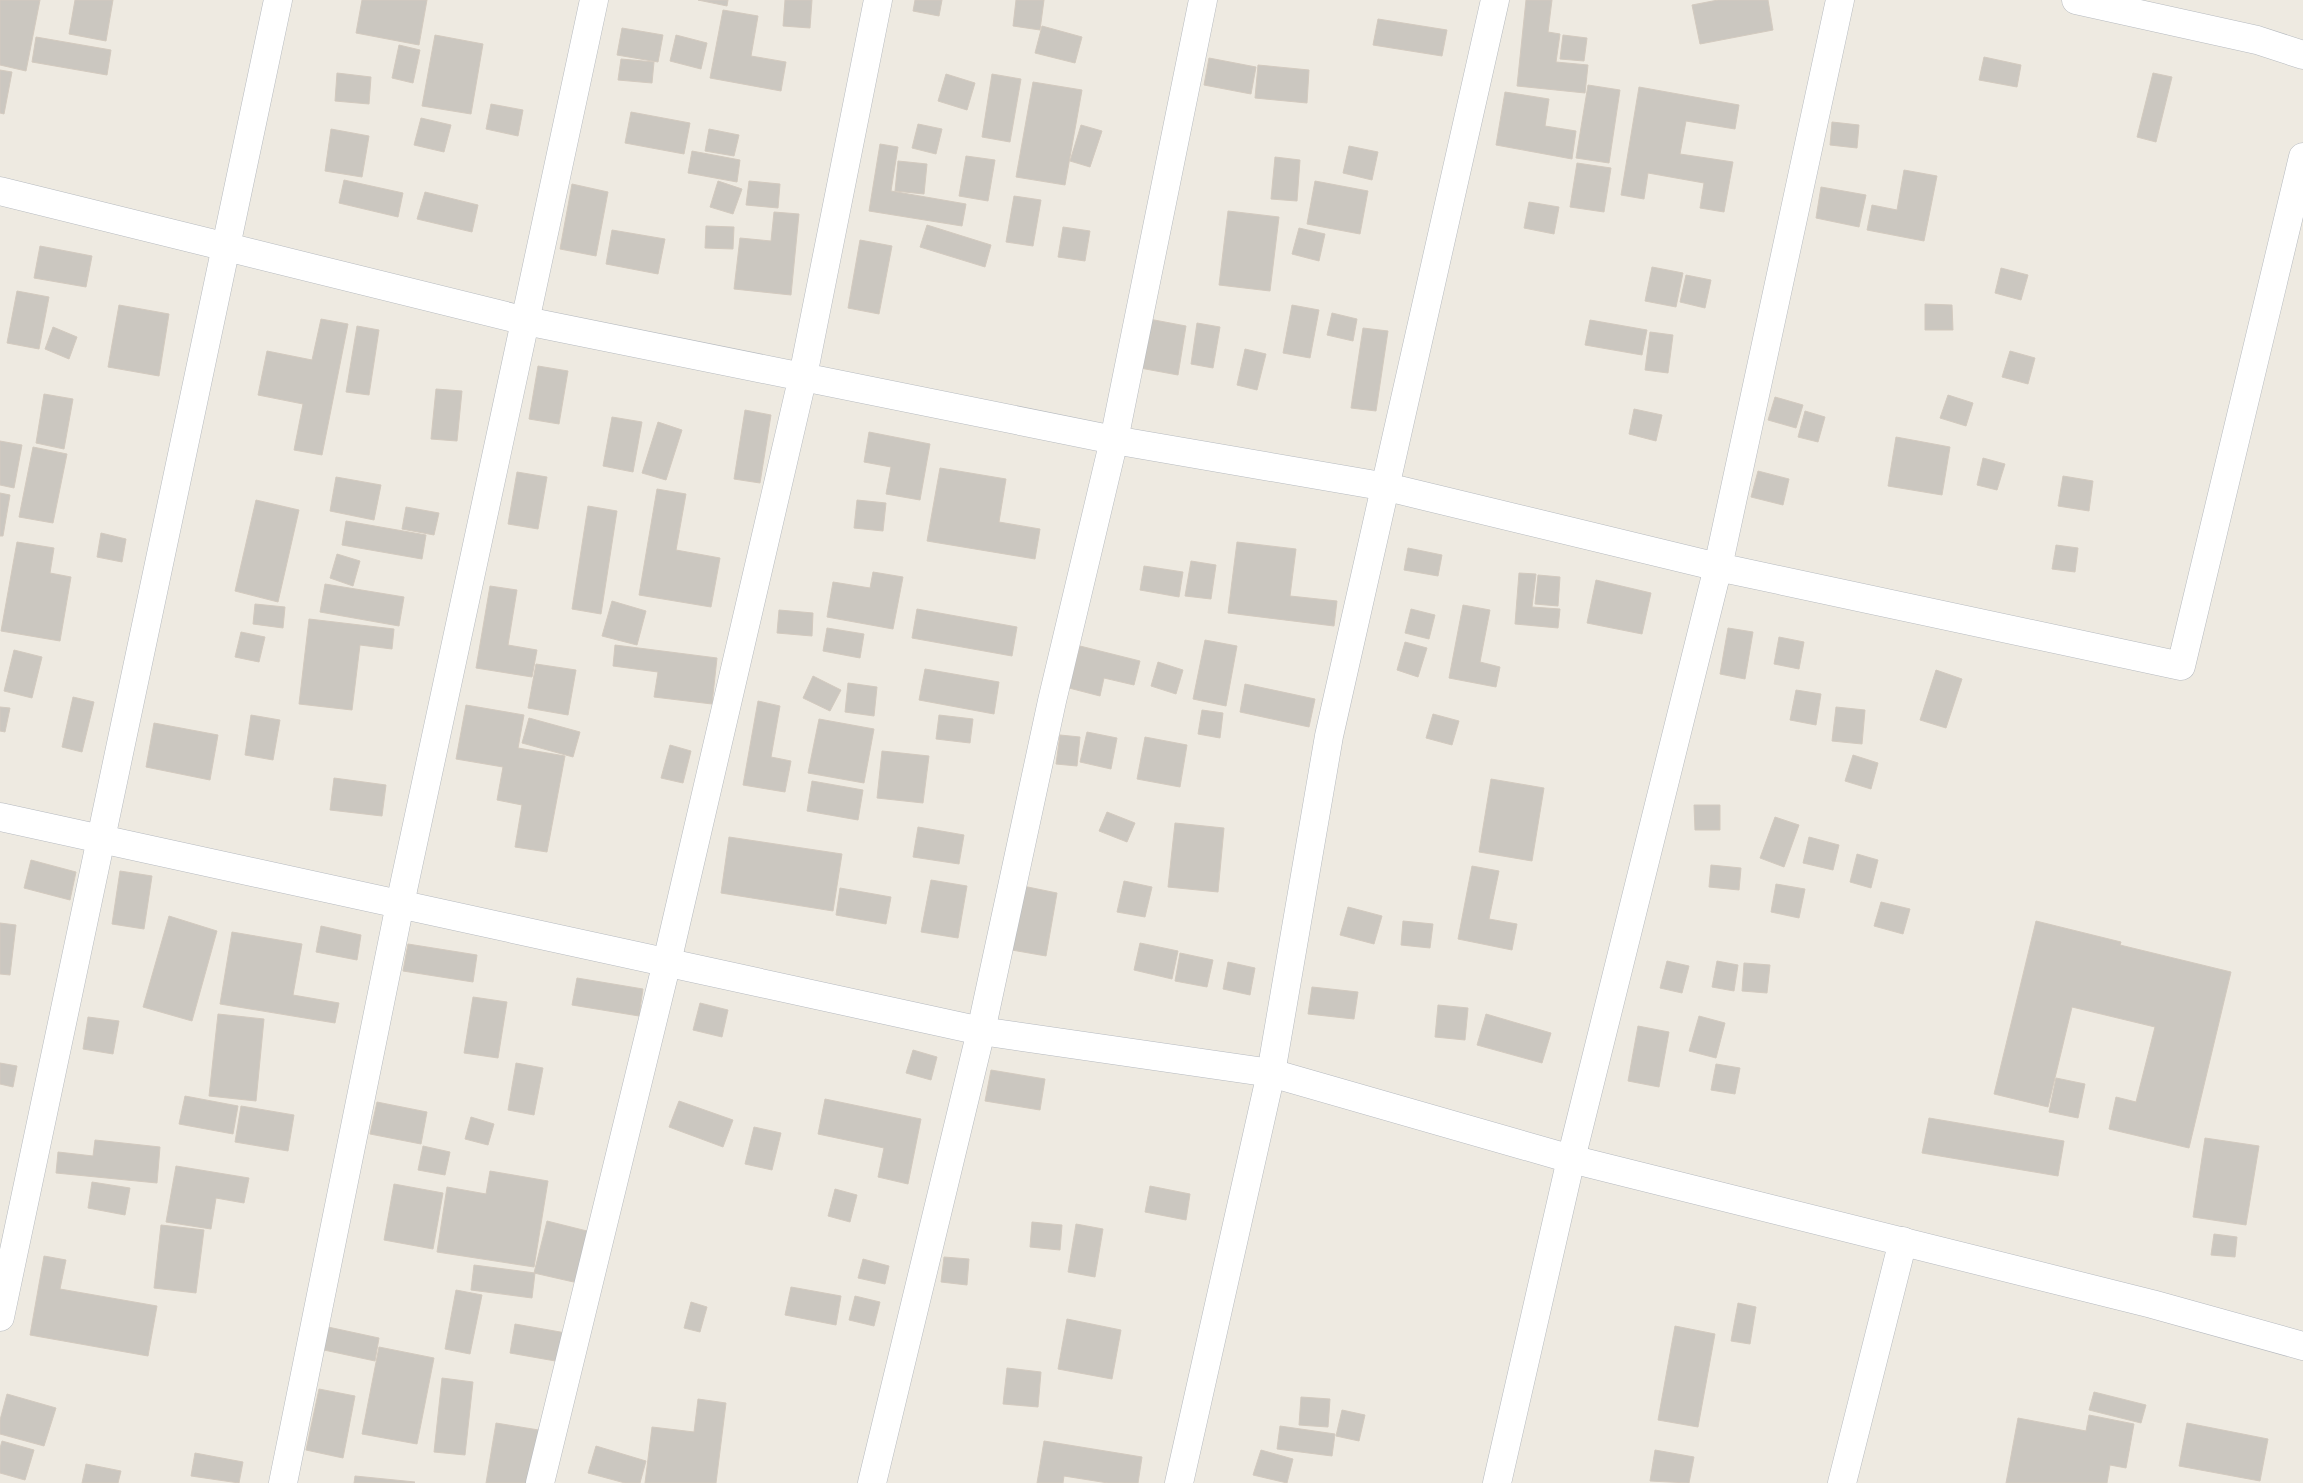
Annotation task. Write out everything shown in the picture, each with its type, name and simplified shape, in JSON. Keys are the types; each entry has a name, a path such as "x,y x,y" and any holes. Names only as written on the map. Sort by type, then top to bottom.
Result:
{"street":[{"path":"0,1317 278,0"},
{"path":"284,1483 400,904 594,0"},
{"path":"540,1483 667,962 803,376 878,0"},
{"path":"872,1483 981,1031 1052,701 1114,440 1203,0"},
{"path":"1179,1483 1272,1073 1329,736 1495,0"},
{"path":"1497,1483 1571,1159 1718,567 1840,0"},
{"path":"2076,0 2257,40 2303,55"},
{"path":"0,191 526,321 1114,440 1386,487 1718,567 2182,666 2303,157"},
{"path":"0,817 981,1031 1272,1073 1571,1159 1903,1240 2152,1304 2303,1346"},
{"path":"1842,1483 1903,1240"}],"building":[{"path":"0,0 40,0 26,71 0,65"},
{"path":"75,0 113,0 106,41 69,34"},
{"path":"362,0 427,0 419,45 356,33"},
{"path":"698,0 728,0 727,6"},
{"path":"785,0 812,0 810,28 783,26"},
{"path":"915,0 942,0 939,16 913,11"},
{"path":"1016,0 1044,0 1040,30 1013,26"},
{"path":"1526,0 1552,0 1548,32 1560,34 1556,62 1588,65 1585,93 1517,86"},
{"path":"1718,0 1768,0 1773,30 1700,44 1692,5"},
{"path":"723,10 758,16 751,56 786,62 781,91 710,78"},
{"path":"1378,19 1447,30 1442,56 1373,45"},
{"path":"1042,26 1082,37 1075,63 1035,53"},
{"path":"622,28 663,35 658,62 617,55"},
{"path":"435,35 483,44 471,114 422,106"},
{"path":"676,35 707,43 701,69 670,61"},
{"path":"1563,35 1587,38 1584,61 1560,59"},
{"path":"36,37 111,50 107,75 32,62"},
{"path":"399,45 420,50 413,83 392,78"},
{"path":"1984,57 2021,65 2017,87 1979,80"},
{"path":"1209,58 1256,67 1251,94 1204,85"},
{"path":"621,59 654,62 652,83 618,80"},
{"path":"1258,65 1309,70 1307,103 1255,98"},
{"path":"0,70 12,72 4,114 0,113"},
{"path":"337,73 371,77 369,104 335,101"},
{"path":"2153,73 2172,77 2156,142 2137,137"},
{"path":"946,74 975,83 967,110 938,101"},
{"path":"992,74 1021,79 1010,142 982,137"},
{"path":"1033,82 1082,90 1065,185 1016,177"},
{"path":"1588,85 1620,90 1609,163 1576,158"},
{"path":"1639,87 1739,105 1735,129 1686,121 1680,154 1733,162 1724,212 1700,208 1704,183 1648,173 1644,199 1621,195"},
{"path":"1505,92 1549,99 1545,126 1576,131 1572,159 1496,145"},
{"path":"491,104 523,110 518,136 486,129"},
{"path":"631,112 690,123 684,154 625,143"},
{"path":"421,118 451,125 444,152 414,145"},
{"path":"1832,122 1859,125 1857,148 1830,145"},
{"path":"918,124 942,129 936,154 912,148"},
{"path":"1081,125 1102,131 1090,167 1070,161"},
{"path":"331,129 369,136 362,177 325,171"},
{"path":"709,129 739,135 734,156 705,151"},
{"path":"880,144 898,147 891,191 966,204 962,226 869,211"},
{"path":"1349,146 1378,152 1372,180 1343,173"},
{"path":"692,151 740,160 737,182 688,173"},
{"path":"966,156 995,160 988,201 959,196"},
{"path":"1275,157 1300,160 1297,201 1271,199"},
{"path":"898,161 927,164 924,194 895,191"},
{"path":"1577,163 1611,168 1604,212 1570,207"},
{"path":"1904,170 1937,176 1924,241 1867,230 1872,205 1897,210"},
{"path":"344,180 403,193 398,217 339,203"},
{"path":"718,181 742,189 733,214 710,207"},
{"path":"749,181 780,184 778,208 746,205"},
{"path":"1315,181 1368,191 1360,234 1307,224"},
{"path":"572,184 608,192 596,256 560,249"},
{"path":"1821,187 1866,195 1859,227 1816,218"},
{"path":"425,192 478,205 472,232 417,219"},
{"path":"1014,196 1041,200 1033,246 1006,242"},
{"path":"1529,202 1559,207 1554,234 1524,228"},
{"path":"1228,211 1279,217 1270,291 1219,285"},
{"path":"774,212 799,214 791,295 734,289 740,238 771,241"},
{"path":"927,225 991,245 985,267 920,247"},
{"path":"706,226 734,227 733,249 705,248"},
{"path":"1063,227 1090,231 1085,261 1058,257"},
{"path":"1299,228 1325,234 1319,261 1292,254"},
{"path":"612,230 665,239 658,274 606,264"},
{"path":"860,240 892,246 879,314 848,308"},
{"path":"40,246 92,256 86,287 34,278"},
{"path":"1652,267 1683,273 1676,307 1645,301"},
{"path":"2001,268 2028,275 2021,300 1995,293"},
{"path":"1686,275 1711,280 1705,308 1680,302"},
{"path":"17,291 49,297 39,349 7,343"},
{"path":"1925,304 1952,305 1953,330 1925,330"},
{"path":"119,305 169,314 159,376 108,367"},
{"path":"1292,305 1319,310 1310,358 1283,353"},
{"path":"1332,313 1357,319 1353,341 1327,335"},
{"path":"321,319 348,324 322,455 294,450 303,404 258,395 267,351 312,360"},
{"path":"1149,319 1186,326 1178,375 1140,368"},
{"path":"1590,320 1647,330 1642,355 1585,345"},
{"path":"1197,323 1220,327 1213,368 1191,364"},
{"path":"357,326 379,330 369,395 346,392"},
{"path":"53,327 77,337 69,359 45,349"},
{"path":"1363,328 1388,331 1376,411 1351,408"},
{"path":"1650,332 1673,335 1668,373 1645,370"},
{"path":"1245,349 1266,354 1257,390 1237,385"},
{"path":"2010,351 2035,358 2028,384 2002,377"},
{"path":"538,366 568,371 559,424 529,419"},
{"path":"436,389 462,391 457,441 431,439"},
{"path":"44,394 73,399 64,449 36,443"},
{"path":"1948,395 1973,403 1966,426 1940,418"},
{"path":"1775,397 1803,405 1796,428 1768,420"},
{"path":"1634,409 1662,415 1656,441 1629,434"},
{"path":"745,410 771,415 760,483 734,479"},
{"path":"1805,411 1825,417 1818,442 1798,437"},
{"path":"612,417 642,422 633,472 603,466"},
{"path":"658,422 682,430 666,480 642,473"},
{"path":"869,432 930,444 920,500 886,494 891,467 864,462"},
{"path":"1896,437 1950,447 1942,495 1888,486"},
{"path":"0,441 22,445 14,488 0,485"},
{"path":"33,447 67,454 53,523 19,517"},
{"path":"1983,458 2005,464 1997,490 1977,485"},
{"path":"940,468 1006,479 999,522 1040,529 1035,559 927,541"},
{"path":"1758,471 1789,479 1783,505 1751,497"},
{"path":"517,472 547,477 538,529 508,524"},
{"path":"2063,476 2093,481 2089,511 2058,506"},
{"path":"336,477 381,485 374,520 330,511"},
{"path":"657,489 686,494 676,550 720,558 711,607 639,595"},
{"path":"0,493 10,495 3,536 0,536"},
{"path":"256,500 299,510 278,602 235,591"},
{"path":"857,500 886,503 883,531 854,528"},
{"path":"588,506 617,511 601,614 572,609"},
{"path":"406,507 439,513 434,535 402,529"},
{"path":"346,521 426,535 422,559 342,545"},
{"path":"101,533 126,539 122,562 97,557"},
{"path":"17,542 54,548 50,573 71,577 60,641 1,631"},
{"path":"1237,542 1296,549 1290,596 1337,601 1334,626 1228,613"},
{"path":"2056,545 2078,548 2075,572 2052,569"},
{"path":"1408,548 1442,555 1438,576 1404,570"},
{"path":"337,554 360,561 353,586 330,578"},
{"path":"1191,561 1216,565 1211,599 1185,596"},
{"path":"1144,566 1183,572 1179,597 1140,590"},
{"path":"873,572 903,577 893,629 827,617 833,582 870,588"},
{"path":"1519,573 1536,574 1532,607 1560,609 1558,628 1515,624"},
{"path":"1538,575 1560,577 1558,606 1535,604"},
{"path":"1596,580 1651,593 1642,634 1587,623"},
{"path":"325,584 404,597 399,626 320,612"},
{"path":"490,586 517,590 508,645 537,650 532,677 476,668"},
{"path":"612,601 646,611 637,645 602,636"},
{"path":"255,604 285,607 283,628 253,624"},
{"path":"1463,605 1490,610 1480,662 1500,667 1496,687 1449,678"},
{"path":"917,609 1017,627 1012,656 912,638"},
{"path":"1411,609 1435,615 1429,639 1405,633"},
{"path":"779,610 813,613 812,636 777,633"},
{"path":"309,619 394,629 392,649 360,645 352,710 299,704"},
{"path":"827,628 864,634 860,658 823,651"},
{"path":"1728,628 1753,632 1745,679 1720,674"},
{"path":"241,632 265,637 259,662 235,657"},
{"path":"1779,637 1804,642 1799,669 1774,664"},
{"path":"1205,640 1237,646 1226,706 1193,699"},
{"path":"1405,642 1427,648 1418,677 1397,670"},
{"path":"615,645 717,658 712,704 654,697 658,672 613,666"},
{"path":"1080,646 1140,661 1134,685 1104,678 1100,696 1069,688"},
{"path":"14,650 42,657 32,698 4,691"},
{"path":"1158,662 1183,670 1176,694 1151,686"},
{"path":"536,664 576,670 568,715 528,708"},
{"path":"925,669 999,682 994,714 919,700"},
{"path":"1936,670 1962,679 1946,728 1920,720"},
{"path":"813,676 841,690 830,711 803,698"},
{"path":"848,683 877,687 874,716 845,712"},
{"path":"1245,684 1315,699 1309,727 1240,712"},
{"path":"1796,690 1821,694 1816,725 1790,720"},
{"path":"73,697 94,702 82,752 62,747"},
{"path":"758,701 780,706 771,757 791,761 785,792 743,785"},
{"path":"466,705 524,715 518,748 565,756 547,852 515,847 522,805 497,800 503,767 456,759"},
{"path":"0,707 10,708 5,732 0,731"},
{"path":"1836,707 1865,710 1862,744 1832,741"},
{"path":"1202,710 1223,713 1220,738 1198,734"},
{"path":"1433,714 1459,721 1452,745 1426,738"},
{"path":"251,715 280,720 273,760 245,755"},
{"path":"939,715 973,719 970,743 936,739"},
{"path":"529,718 580,732 573,757 522,743"},
{"path":"819,719 874,729 864,783 808,773"},
{"path":"154,723 218,735 210,780 146,767"},
{"path":"1087,732 1117,738 1111,769 1080,762"},
{"path":"1060,735 1080,737 1077,766 1056,764"},
{"path":"1145,737 1187,745 1180,787 1137,779"},
{"path":"670,745 691,751 683,783 661,778"},
{"path":"882,751 929,756 923,803 877,798"},
{"path":"1853,755 1878,763 1871,789 1845,781"},
{"path":"334,778 386,785 382,816 330,810"},
{"path":"1491,779 1544,788 1532,861 1479,852"},
{"path":"812,781 863,790 858,820 807,811"},
{"path":"1694,805 1720,805 1720,830 1695,830"},
{"path":"1107,812 1135,823 1127,842 1099,831"},
{"path":"1775,817 1799,825 1784,867 1760,858"},
{"path":"1175,823 1224,828 1218,892 1168,887"},
{"path":"918,827 964,835 959,864 913,857"},
{"path":"729,837 842,854 833,911 721,893"},
{"path":"1809,837 1839,845 1833,870 1803,863"},
{"path":"1857,854 1878,860 1871,888 1850,882"},
{"path":"31,860 76,872 70,900 24,888"},
{"path":"1711,865 1741,868 1739,890 1709,887"},
{"path":"1472,866 1499,871 1489,919 1517,924 1512,950 1458,939"},
{"path":"120,871 152,876 144,929 112,924"},
{"path":"931,880 967,886 958,938 921,932"},
{"path":"1124,881 1152,887 1145,917 1117,912"},
{"path":"1776,884 1805,889 1799,918 1771,912"},
{"path":"1018,885 1057,893 1046,956 1006,949"},
{"path":"840,888 891,897 886,924 836,915"},
{"path":"1881,902 1910,909 1903,934 1874,926"},
{"path":"1348,907 1382,916 1374,944 1340,935"},
{"path":"169,916 217,931 192,1021 143,1007"},
{"path":"1403,921 1433,924 1430,948 1401,945"},
{"path":"2036,921 2121,942 2120,945 2231,972 2189,1148 2109,1129 2116,1097 2136,1102 2155,1027 2072,1007 2048,1107 1994,1094"},
{"path":"0,923 16,925 10,975 0,974"},
{"path":"321,926 361,935 357,960 316,952"},
{"path":"232,932 302,944 293,995 339,1003 335,1023 220,1004"},
{"path":"1140,943 1178,951 1172,979 1134,970"},
{"path":"408,944 477,955 473,982 403,971"},
{"path":"1180,953 1213,960 1207,987 1175,981"},
{"path":"1667,961 1689,966 1682,993 1660,988"},
{"path":"1717,961 1738,965 1734,991 1712,987"},
{"path":"1228,962 1255,968 1250,995 1223,989"},
{"path":"1744,963 1770,965 1767,993 1742,991"},
{"path":"577,978 643,989 639,1016 572,1005"},
{"path":"1312,987 1358,992 1354,1019 1308,1014"},
{"path":"473,997 507,1002 498,1058 464,1053"},
{"path":"700,1003 728,1010 722,1037 693,1030"},
{"path":"1438,1005 1468,1008 1465,1040 1435,1037"},
{"path":"218,1014 264,1019 256,1101 209,1096"},
{"path":"1486,1014 1551,1033 1542,1063 1477,1045"},
{"path":"1699,1016 1725,1023 1716,1058 1689,1051"},
{"path":"88,1017 119,1021 113,1054 83,1049"},
{"path":"1638,1026 1669,1032 1659,1087 1628,1081"},
{"path":"913,1050 937,1057 931,1080 906,1073"},
{"path":"0,1063 17,1066 13,1087 0,1084"},
{"path":"516,1063 543,1068 534,1115 508,1110"},
{"path":"1716,1064 1740,1068 1735,1094 1711,1090"},
{"path":"991,1070 1045,1079 1040,1110 985,1101"},
{"path":"2056,1078 2085,1084 2078,1118 2049,1112"},
{"path":"185,1096 238,1106 233,1134 179,1124"},
{"path":"825,1099 921,1119 908,1184 878,1177 884,1148 818,1134"},
{"path":"679,1101 733,1120 723,1147 669,1127"},
{"path":"377,1102 427,1112 421,1144 370,1134"},
{"path":"241,1106 294,1115 288,1151 235,1142"},
{"path":"471,1117 494,1124 488,1145 465,1139"},
{"path":"1929,1118 2064,1141 2058,1176 1922,1153"},
{"path":"754,1127 781,1133 772,1170 745,1164"},
{"path":"2205,1138 2259,1146 2246,1225 2193,1217"},
{"path":"95,1140 160,1147 157,1183 56,1173 58,1152 93,1156"},
{"path":"423,1146 450,1152 445,1175 418,1170"},
{"path":"176,1166 249,1178 244,1203 216,1198 211,1229 166,1222"},
{"path":"490,1171 548,1181 534,1267 437,1252 447,1187 486,1194"},
{"path":"92,1182 130,1188 125,1215 88,1208"},
{"path":"394,1184 443,1193 433,1249 384,1240"},
{"path":"1150,1186 1190,1194 1186,1220 1145,1212"},
{"path":"835,1189 857,1195 850,1222 828,1216"},
{"path":"547,1221 591,1232 578,1283 534,1273"},
{"path":"1032,1222 1062,1225 1060,1250 1030,1247"},
{"path":"1076,1224 1103,1229 1095,1277 1068,1272"},
{"path":"161,1225 204,1230 196,1293 154,1288"},
{"path":"2214,1234 2237,1237 2235,1257 2211,1255"},
{"path":"44,1256 66,1260 60,1289 157,1306 148,1356 30,1335"},
{"path":"944,1257 969,1259 967,1285 941,1282"},
{"path":"863,1259 889,1266 885,1284 858,1278"},
{"path":"474,1265 535,1273 532,1298 471,1290"},
{"path":"791,1287 841,1296 836,1325 785,1315"},
{"path":"456,1290 482,1295 470,1354 445,1349"},
{"path":"855,1296 880,1302 874,1326 849,1320"},
{"path":"691,1302 707,1307 700,1332 684,1328"},
{"path":"1738,1303 1756,1307 1750,1344 1731,1341"},
{"path":"1067,1319 1121,1330 1112,1379 1058,1369"},
{"path":"515,1324 566,1333 561,1362 510,1353"},
{"path":"1675,1326 1715,1334 1698,1427 1658,1420"},
{"path":"328,1327 379,1338 375,1361 324,1350"},
{"path":"379,1347 434,1358 417,1444 362,1434"},
{"path":"1007,1368 1041,1372 1038,1407 1003,1404"},
{"path":"442,1378 473,1382 465,1455 434,1452"},
{"path":"319,1389 355,1396 343,1458 306,1450"},
{"path":"2094,1392 2146,1405 2141,1423 2089,1410"},
{"path":"7,1394 56,1408 44,1446 0,1434 0,1420"},
{"path":"1301,1397 1330,1399 1328,1427 1299,1425"},
{"path":"698,1399 726,1403 716,1483 645,1483 652,1427 694,1432"},
{"path":"1342,1410 1365,1415 1359,1441 1336,1436"},
{"path":"2089,1415 2134,1424 2126,1468 2110,1465 2107,1483 2006,1483 2018,1418 2086,1431"},
{"path":"496,1423 551,1432 542,1483 486,1483"},
{"path":"2187,1423 2268,1439 2260,1481 2179,1466"},
{"path":"1280,1426 1335,1434 1332,1456 1277,1449"},
{"path":"2,1441 34,1450 25,1480 0,1473 0,1448"},
{"path":"1044,1441 1142,1457 1138,1483 1108,1483 1064,1476 1063,1483 1037,1483"},
{"path":"596,1446 646,1461 640,1483 625,1483 588,1473"},
{"path":"1261,1450 1293,1459 1287,1483 1253,1475"},
{"path":"1655,1450 1694,1457 1689,1483 1650,1481"},
{"path":"195,1453 243,1462 239,1483 191,1476"},
{"path":"86,1464 121,1471 118,1483 82,1483"},
{"path":"355,1476 415,1482 354,1483"}]}
